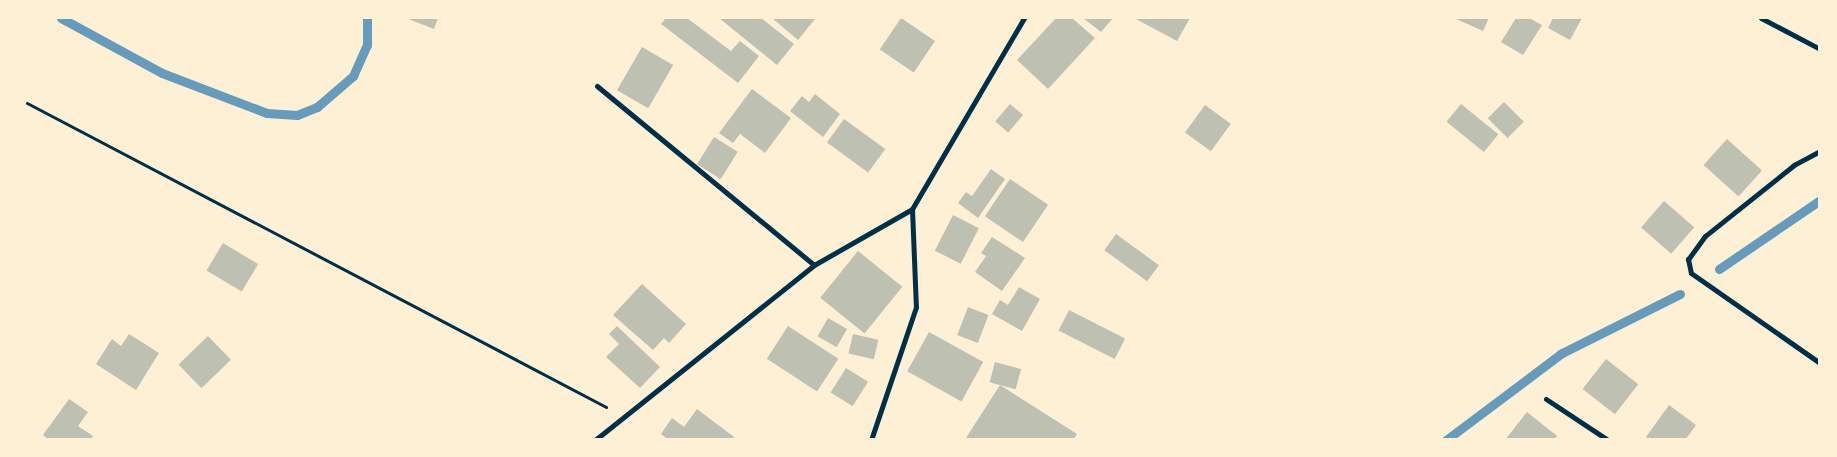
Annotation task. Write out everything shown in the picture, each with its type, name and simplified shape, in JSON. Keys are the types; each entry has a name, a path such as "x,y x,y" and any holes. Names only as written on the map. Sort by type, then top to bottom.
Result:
{"street":[{"path":"595,440 814,265 912,209 1024,18"},
{"path":"1761,18 1820,49"},
{"path":"597,86 814,265"},
{"path":"1820,151 1794,166 1705,236 1688,259 1692,272 1820,363"},
{"path":"871,440 916,307 912,209"},
{"path":"1546,399 1608,440"}],"path":[{"path":"27,103 624,417"}],"building":[{"path":"406,18 438,18 434,29"},
{"path":"666,18 687,18 731,51 740,41 759,56 738,83 661,24"},
{"path":"719,18 761,18 794,44 777,65"},
{"path":"772,18 813,18 815,19 798,40"},
{"path":"901,18 935,41 914,72 880,50"},
{"path":"1056,18 1072,18 1095,38 1048,89 1017,60"},
{"path":"1083,18 1113,18 1101,32"},
{"path":"1134,18 1190,18 1177,41"},
{"path":"1454,18 1489,18 1483,31"},
{"path":"1516,18 1529,18 1542,25 1523,55 1501,42"},
{"path":"1553,18 1582,18 1570,40 1548,28"},
{"path":"642,47 673,65 648,108 617,90"},
{"path":"752,89 791,118 765,153 740,134 733,143 719,133"},
{"path":"815,94 840,114 823,137 790,111 802,96 809,102"},
{"path":"1504,102 1524,122 1508,138 1488,118"},
{"path":"1010,104 1023,115 1008,133 995,122"},
{"path":"1461,104 1498,134 1484,152 1447,122"},
{"path":"1205,105 1231,124 1211,151 1185,133"},
{"path":"844,119 885,149 868,172 827,142"},
{"path":"714,137 738,152 721,179 697,164"},
{"path":"1727,139 1762,170 1739,196 1704,165"},
{"path":"991,169 1005,179 978,218 958,203 966,192 972,196"},
{"path":"1010,179 1048,205 1023,242 985,216"},
{"path":"1664,201 1694,227 1671,254 1641,227"},
{"path":"953,215 979,228 961,264 935,251"},
{"path":"1116,234 1159,265 1147,281 1104,250"},
{"path":"992,237 1025,258 1002,291 975,272 986,256 981,253"},
{"path":"223,243 258,264 242,292 207,270"},
{"path":"858,251 902,287 865,334 820,298"},
{"path":"642,284 686,324 669,343 664,338 653,350 613,315"},
{"path":"1019,287 1040,299 1022,331 992,314 1000,300 1008,305"},
{"path":"968,307 989,315 978,343 957,335"},
{"path":"1069,310 1125,339 1115,359 1059,330"},
{"path":"828,318 847,329 837,347 818,336"},
{"path":"617,326 660,367 640,388 606,357 619,344 609,334"},
{"path":"788,326 838,359 817,391 767,359"},
{"path":"929,332 983,362 961,401 907,371"},
{"path":"129,334 159,353 136,390 96,364 112,339 121,346"},
{"path":"853,334 878,340 874,359 849,353"},
{"path":"208,336 231,360 201,388 179,364"},
{"path":"1606,359 1638,384 1615,414 1583,389"},
{"path":"995,362 1021,369 1016,389 990,382"},
{"path":"846,368 868,382 853,406 831,393"},
{"path":"1000,385 1077,434 1073,440 966,438"},
{"path":"69,399 88,412 78,426 93,436 91,440 49,440 43,435"},
{"path":"1669,405 1696,425 1685,440 1650,440 1646,437"},
{"path":"697,409 734,437 732,440 669,440 661,434 672,418 684,427"},
{"path":"1527,412 1557,436 1554,440 1505,440"}],"waterway":[{"path":"61,18 162,73 267,113 297,115 317,107 353,76 367,45 367,18"},
{"path":"1719,269 1820,200"},
{"path":"1446,440 1562,353 1680,294"}]}
